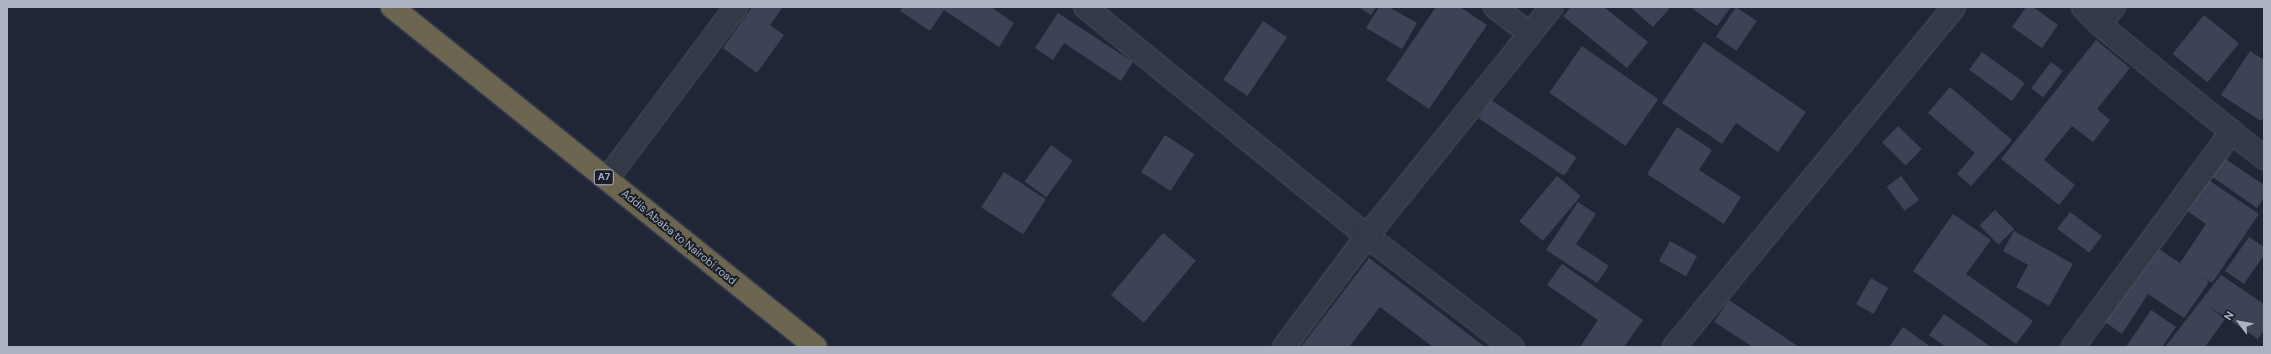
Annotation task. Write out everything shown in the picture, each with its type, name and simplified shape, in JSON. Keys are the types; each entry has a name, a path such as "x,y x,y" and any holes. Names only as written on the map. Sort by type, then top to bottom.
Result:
{"highway":[{"name":"Addis Ababa to Nairobi road","path":"392,7 816,347"}],"street":[{"path":"607,179 736,7"},
{"path":"1085,7 1367,236 1512,347"},
{"path":"1495,7 1530,34"},
{"path":"1284,347 1367,236 1552,7"},
{"path":"1674,347 1954,7"},
{"path":"2083,7 2099,24 2264,158"},
{"path":"2099,24 2114,7"},
{"path":"2073,347 2232,132"}],"building":[{"path":"752,7 783,7 770,25 784,35 757,73 723,48"},
{"path":"902,7 991,7 1014,23 999,47 944,10 930,31 900,11"},
{"path":"1358,7 1376,7 1371,15"},
{"path":"1379,7 1389,7 1417,23 1402,49 1366,28"},
{"path":"1436,7 1460,7 1487,25 1429,109 1386,80"},
{"path":"1571,7 1604,7 1648,42 1627,68 1563,16"},
{"path":"1630,7 1667,7 1669,9 1653,27"},
{"path":"1694,7 1731,7 1717,26 1693,9"},
{"path":"1736,7 1757,21 1737,51 1716,37"},
{"path":"2026,7 2033,7 2058,25 2042,48 2012,27"},
{"path":"1058,13 1133,62 1121,81 1064,43 1053,60 1035,48"},
{"path":"2204,15 2239,43 2208,82 2173,54"},
{"path":"1263,21 1287,37 1247,96 1223,80"},
{"path":"2096,40 2130,68 2097,109 2110,120 2093,142 2072,126 2044,160 2075,185 2059,205 2001,159"},
{"path":"1704,42 1806,112 1778,152 1736,123 1722,144 1662,103"},
{"path":"1582,46 1658,99 1625,146 1549,93"},
{"path":"2250,51 2264,60 2264,116 2261,121 2221,95"},
{"path":"1982,52 2025,83 2012,101 1969,70"},
{"path":"2051,62 2063,71 2043,97 2031,88"},
{"path":"1950,87 2012,140 1971,186 1957,174 1975,153 1928,113"},
{"path":"1491,100 1576,158 1564,176 1479,118"},
{"path":"1898,126 1922,149 1906,165 1882,143"},
{"path":"1677,127 1712,150 1699,170 1741,197 1724,224 1647,174"},
{"path":"1165,135 1194,154 1170,191 1141,172"},
{"path":"1051,145 1073,161 1046,197 1025,181"},
{"path":"2224,158 2264,185 2264,198 2257,208 2211,176"},
{"path":"1004,172 1046,199 1023,234 981,207"},
{"path":"1557,176 1581,196 1543,241 1519,221"},
{"path":"1901,176 1919,200 1905,211 1887,187"},
{"path":"2207,179 2259,214 2212,283 2201,276 2209,282 2184,318 2148,294 2122,334 2101,319 2152,244 2180,263 2206,224 2186,210"},
{"path":"1578,202 1596,214 1576,244 1609,266 1597,283 1546,250"},
{"path":"1995,210 2014,229 1999,245 1979,226"},
{"path":"2070,212 2102,236 2089,253 2057,229"},
{"path":"1953,214 1991,240 1966,274 2033,321 2016,344 1913,271"},
{"path":"2014,231 2073,264 2049,306 2016,287 2028,265 2003,251"},
{"path":"1163,233 1196,261 1144,323 1111,295"},
{"path":"2249,237 2264,247 2264,255 2244,284 2225,271"},
{"path":"1670,241 1697,256 1686,276 1659,261"},
{"path":"1369,258 1485,347 1433,347 1380,307 1349,347 1301,347"},
{"path":"1562,264 1643,320 1624,347 1580,347 1598,320 1547,285"},
{"path":"2221,275 2264,304 2264,330 2258,339 2207,305 2225,319 2205,347 2165,347"},
{"path":"1871,278 1888,288 1873,314 1856,304"},
{"path":"1729,300 1799,347 1753,347 1714,322"},
{"path":"2151,310 2176,327 2162,347 2126,347"},
{"path":"1944,314 1991,347 1946,347 1929,335"},
{"path":"1903,327 1931,347 1889,347"}]}
